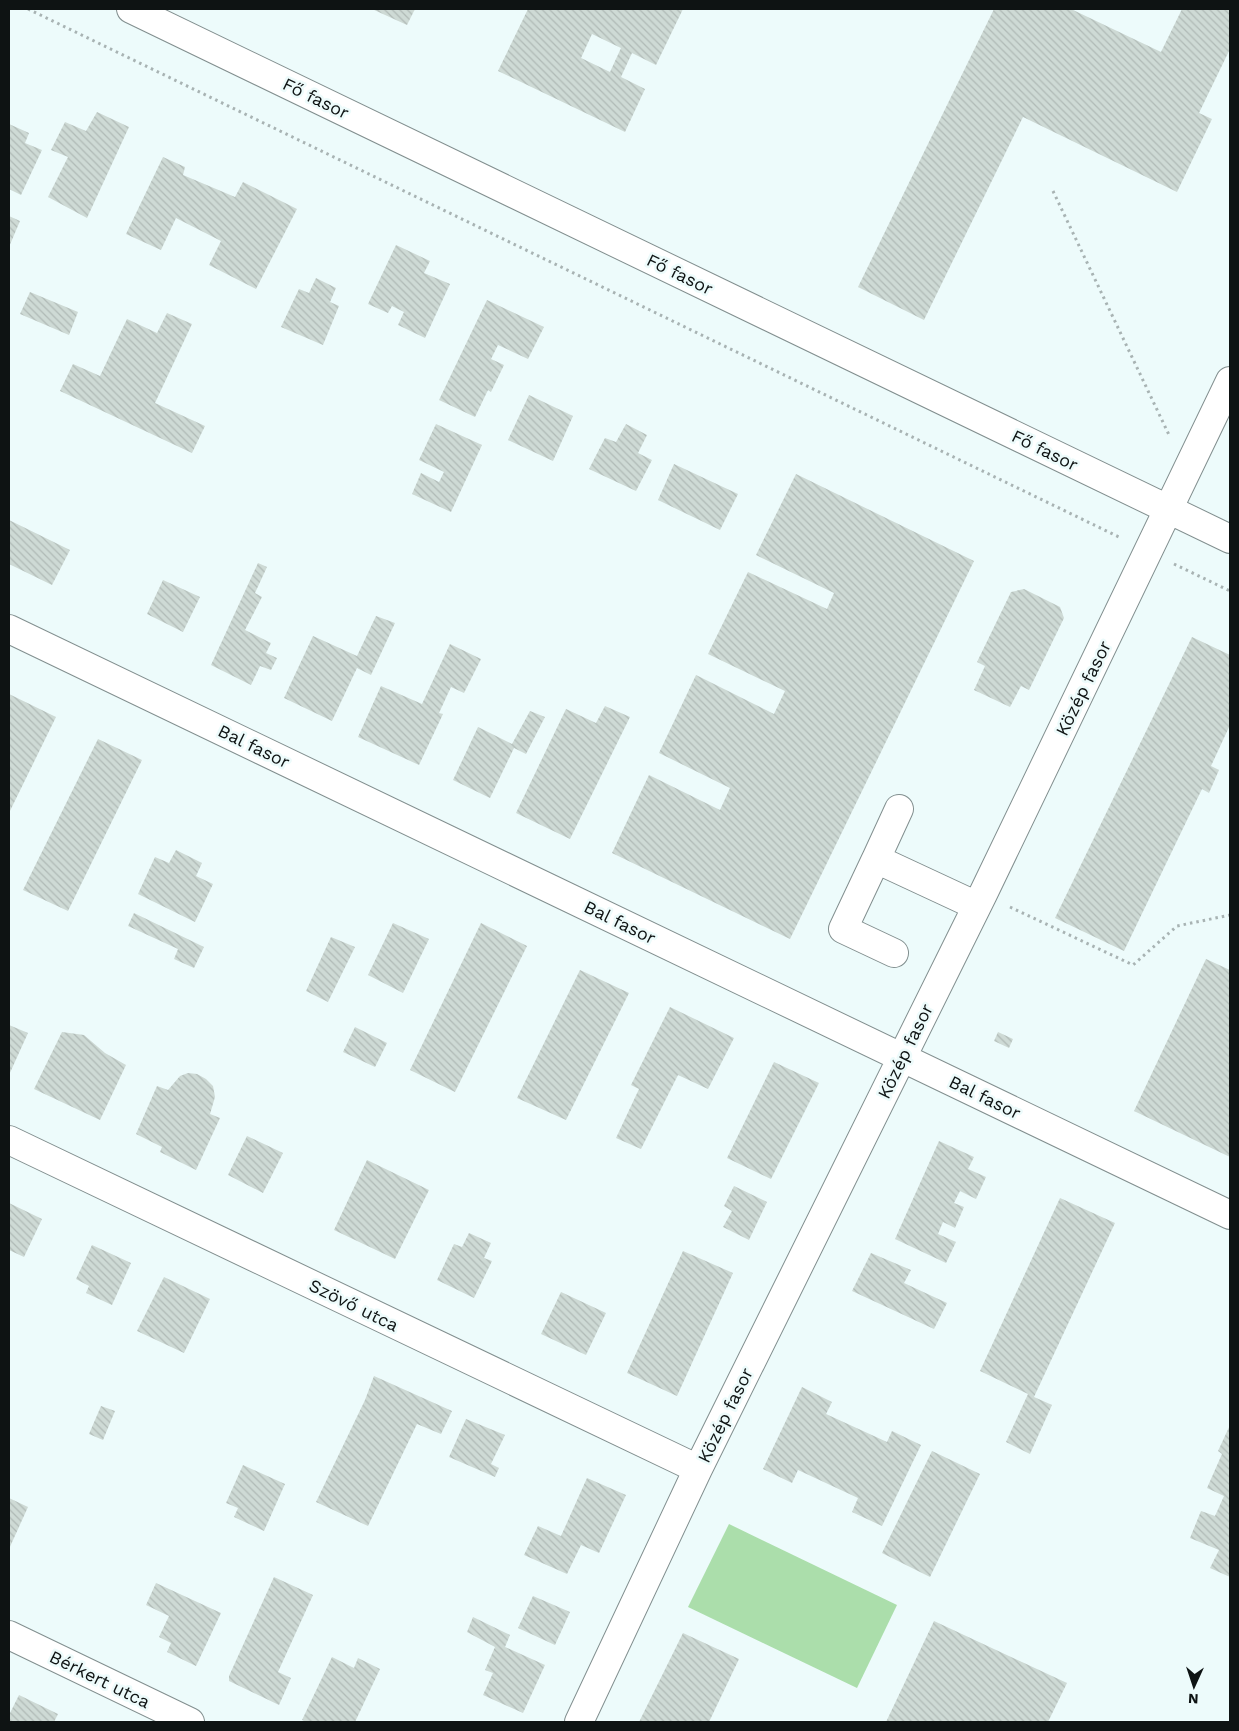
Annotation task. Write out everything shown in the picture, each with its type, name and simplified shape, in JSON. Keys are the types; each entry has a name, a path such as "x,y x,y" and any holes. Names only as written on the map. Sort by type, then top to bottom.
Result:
{"street":[{"name":"Fő fasor","path":"130,9 1230,539"},
{"name":"Közép fasor","path":"579,1722 698,1469 980,900 1230,381"},
{"name":"Bal fasor","path":"9,629 1230,1215"},
{"path":"894,953 843,929 899,809"},
{"path":"876,859 980,900"},
{"name":"Szövő utca","path":"9,1140 698,1469"},
{"name":"Bérkert utca","path":"9,1635 190,1722"}],"path":[{"path":"28,9 1230,591"},
{"path":"1053,191 1187,472"},
{"path":"980,900 1133,965 1177,926 1230,915"}],"green space":[{"path":"729,1524 897,1605 857,1688 688,1607"}],"building":[{"path":"372,9 415,9 407,25"},
{"path":"528,9 683,9 656,65 632,53 621,77 645,89 625,132 498,71","holes":["592,34 621,48 610,72 581,58"]},
{"path":"994,9 1071,9 1161,52 1182,9 1230,9 1230,49 1199,113 1212,119 1177,192 1023,117 924,320 858,287"},
{"path":"97,112 129,127 87,218 48,197 68,157 51,150 65,122 86,131"},
{"path":"9,124 29,133 25,143 42,150 21,195 9,189"},
{"path":"163,157 185,167 183,175 235,197 243,182 297,209 256,289 209,265 221,241 176,218 161,250 126,234"},
{"path":"9,216 20,221 9,247"},
{"path":"396,245 430,261 424,273 450,284 425,338 398,325 404,312 392,306 388,313 368,304"},
{"path":"316,278 336,288 330,302 339,306 323,345 281,327 299,289 309,293"},
{"path":"30,292 78,312 69,335 20,314"},
{"path":"487,300 544,327 528,359 498,345 491,359 504,365 491,392 488,390 475,417 439,400"},
{"path":"167,313 192,324 155,403 205,426 192,453 60,391 73,364 100,376 127,319 157,333"},
{"path":"529,395 573,416 553,461 508,440"},
{"path":"436,424 482,445 451,512 412,494 421,473 439,482 444,472 419,460"},
{"path":"626,424 647,435 638,453 652,460 636,491 589,469 605,438 616,442"},
{"path":"674,464 738,494 720,530 658,500"},
{"path":"796,474 974,561 790,939 612,853 649,775 720,810 730,788 659,753 696,675 774,714 785,691 708,654 748,572 827,609 834,593 756,555"},
{"path":"9,520 70,550 52,585 9,564"},
{"path":"258,563 267,567 255,593 262,597 245,630 271,643 266,653 277,658 271,670 260,666 251,685 211,665"},
{"path":"163,580 200,597 183,632 147,614"},
{"path":"1024,589 1060,607 1064,618 1029,690 1021,686 1010,707 974,690 985,666 977,662 1011,592"},
{"path":"376,616 395,623 371,675 357,668 332,721 284,698 313,636 357,656"},
{"path":"1192,637 1230,655 1230,725 1211,766 1219,770 1209,793 1202,789 1124,951 1055,918"},
{"path":"450,644 481,659 464,693 451,687 439,713 443,714 419,765 358,737 381,686 422,704"},
{"path":"9,694 56,717 9,813"},
{"path":"605,706 630,717 570,839 516,813 566,709 596,723"},
{"path":"530,711 545,717 526,754 514,748 490,798 453,780 478,727 512,744"},
{"path":"98,739 142,760 68,911 23,890"},
{"path":"176,850 202,863 196,876 213,884 195,922 138,894 155,857 169,863"},
{"path":"134,913 204,947 194,968 174,959 178,949 128,926"},
{"path":"393,923 429,939 403,993 368,975"},
{"path":"481,923 527,946 455,1092 410,1070"},
{"path":"331,937 355,947 328,1002 306,991"},
{"path":"1206,959 1230,970 1230,1157 1134,1111"},
{"path":"580,970 629,993 566,1120 517,1098"},
{"path":"670,1007 734,1038 708,1089 678,1075 641,1149 616,1138 639,1089 631,1085"},
{"path":"9,1025 28,1033 9,1075"},
{"path":"355,1027 387,1043 375,1067 343,1052"},
{"path":"62,1032 84,1035 105,1053 126,1065 100,1120 34,1089"},
{"path":"998,1032 1013,1039 1009,1048 994,1041"},
{"path":"774,1062 819,1083 771,1179 727,1158"},
{"path":"188,1073 197,1074 213,1086 215,1097 210,1114 220,1118 196,1170 160,1152 162,1147 136,1134 157,1086 168,1090 180,1076"},
{"path":"247,1136 283,1153 263,1193 228,1175"},
{"path":"939,1141 974,1157 968,1169 986,1177 976,1199 960,1191 954,1203 964,1207 955,1228 943,1222 938,1234 956,1242 946,1263 895,1239"},
{"path":"367,1160 429,1190 395,1259 334,1230"},
{"path":"734,1186 767,1202 749,1240 723,1227 732,1211 724,1206"},
{"path":"1060,1198 1115,1223 1034,1397 1052,1405 1030,1454 1006,1442 1028,1394 980,1371"},
{"path":"9,1203 42,1219 24,1257 9,1250"},
{"path":"469,1233 491,1243 484,1258 492,1261 474,1298 437,1280 454,1244 462,1247"},
{"path":"92,1245 131,1263 112,1305 86,1293 89,1286 76,1279"},
{"path":"683,1251 733,1273 677,1396 627,1373"},
{"path":"871,1253 911,1270 904,1283 947,1303 934,1329 852,1291"},
{"path":"164,1277 210,1299 184,1353 137,1331"},
{"path":"561,1292 606,1313 586,1355 541,1334"},
{"path":"374,1376 452,1411 441,1434 417,1424 368,1526 316,1502 365,1400"},
{"path":"802,1387 832,1402 826,1414 887,1442 892,1431 921,1445 882,1526 852,1512 858,1498 798,1470 792,1483 763,1469"},
{"path":"101,1406 115,1411 103,1440 89,1434"},
{"path":"466,1419 505,1435 491,1464 499,1468 495,1477 449,1457"},
{"path":"1230,1425 1230,1577 1210,1568 1219,1550 1190,1538 1201,1511 1215,1516 1224,1496 1207,1488 1222,1454 1218,1451"},
{"path":"932,1451 980,1474 930,1577 882,1553"},
{"path":"243,1465 285,1484 264,1531 234,1517 238,1508 226,1503"},
{"path":"587,1478 626,1495 599,1553 581,1545 567,1574 524,1555 538,1526 561,1536"},
{"path":"9,1498 28,1507 9,1549"},
{"path":"274,1577 313,1595 278,1672 291,1678 279,1705 229,1681 229,1676"},
{"path":"156,1583 221,1613 196,1666 167,1652 171,1643 159,1637 169,1616 146,1605"},
{"path":"533,1596 570,1612 555,1645 518,1628"},
{"path":"473,1617 510,1635 505,1647 545,1665 523,1713 483,1695 493,1673 485,1670 495,1647 467,1632"},
{"path":"934,1621 1067,1683 1048,1722 886,1722"},
{"path":"683,1633 739,1659 709,1722 639,1722"},
{"path":"332,1657 354,1668 358,1658 380,1669 355,1722 308,1722 302,1720"},
{"path":"19,1695 58,1714 54,1722 9,1722 9,1715"}]}
